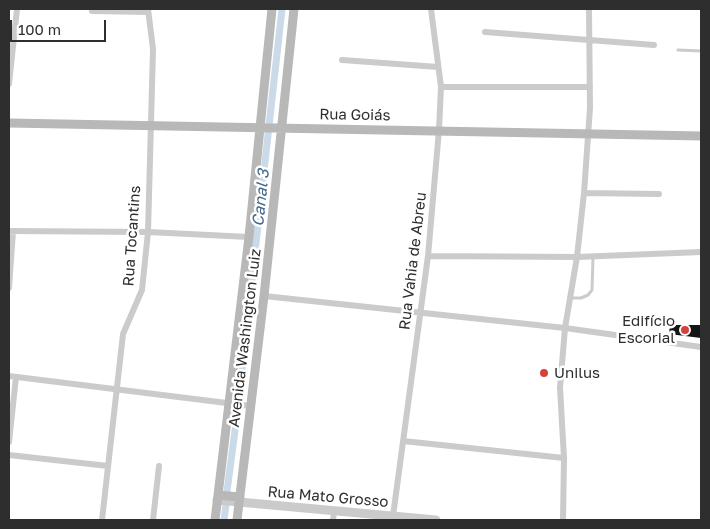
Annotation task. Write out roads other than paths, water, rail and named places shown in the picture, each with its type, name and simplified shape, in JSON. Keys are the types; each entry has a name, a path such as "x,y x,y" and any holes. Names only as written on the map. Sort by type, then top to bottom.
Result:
{"main road":[{"name":"Avenida Washington Luiz","path":"215,520 263,129 272,9"},
{"name":"Avenida Washington Luiz","path":"237,520 264,296 279,128 294,9"},
{"name":"Rua Goiás","path":"9,123 701,136"}],"street":[{"path":"9,84 17,9"},
{"name":"Rua Vahia de Abreu","path":"393,516 428,256 440,130 441,87 431,9"},
{"path":"563,520 564,458 560,388 565,328 577,256 584,193 590,108 589,9"},
{"path":"92,11 148,10"},
{"name":"Rua Tocantins","path":"102,520 123,334 142,290 148,232 152,49 148,10"},
{"path":"485,32 654,44"},
{"path":"342,60 438,67"},
{"path":"441,87 590,87"},
{"path":"584,193 658,194"},
{"path":"9,288 11,231 148,232 249,237"},
{"path":"428,256 593,256 701,252"},
{"path":"264,296 565,328 701,347"},
{"path":"9,442 12,377 251,406"},
{"path":"403,441 564,458"},
{"path":"9,455 108,466"},
{"path":"153,520 159,466"},
{"name":"Rua Mato Grosso","path":"218,497 333,516 393,516 436,520"}],"lane":[{"path":"678,50 701,51"},
{"path":"570,298 581,298 588,295 592,290 593,256"}],"waterway":[{"name":"Canal 3","path":"240,387 282,9"},
{"name":"Canal 3","path":"227,491 238,408"},
{"name":"Canal 3","path":"224,520 226,505"}],"place":[{"name":"Edifício Escorial","path":"685,330"},
{"name":"Unilus","path":"544,373"}]}
